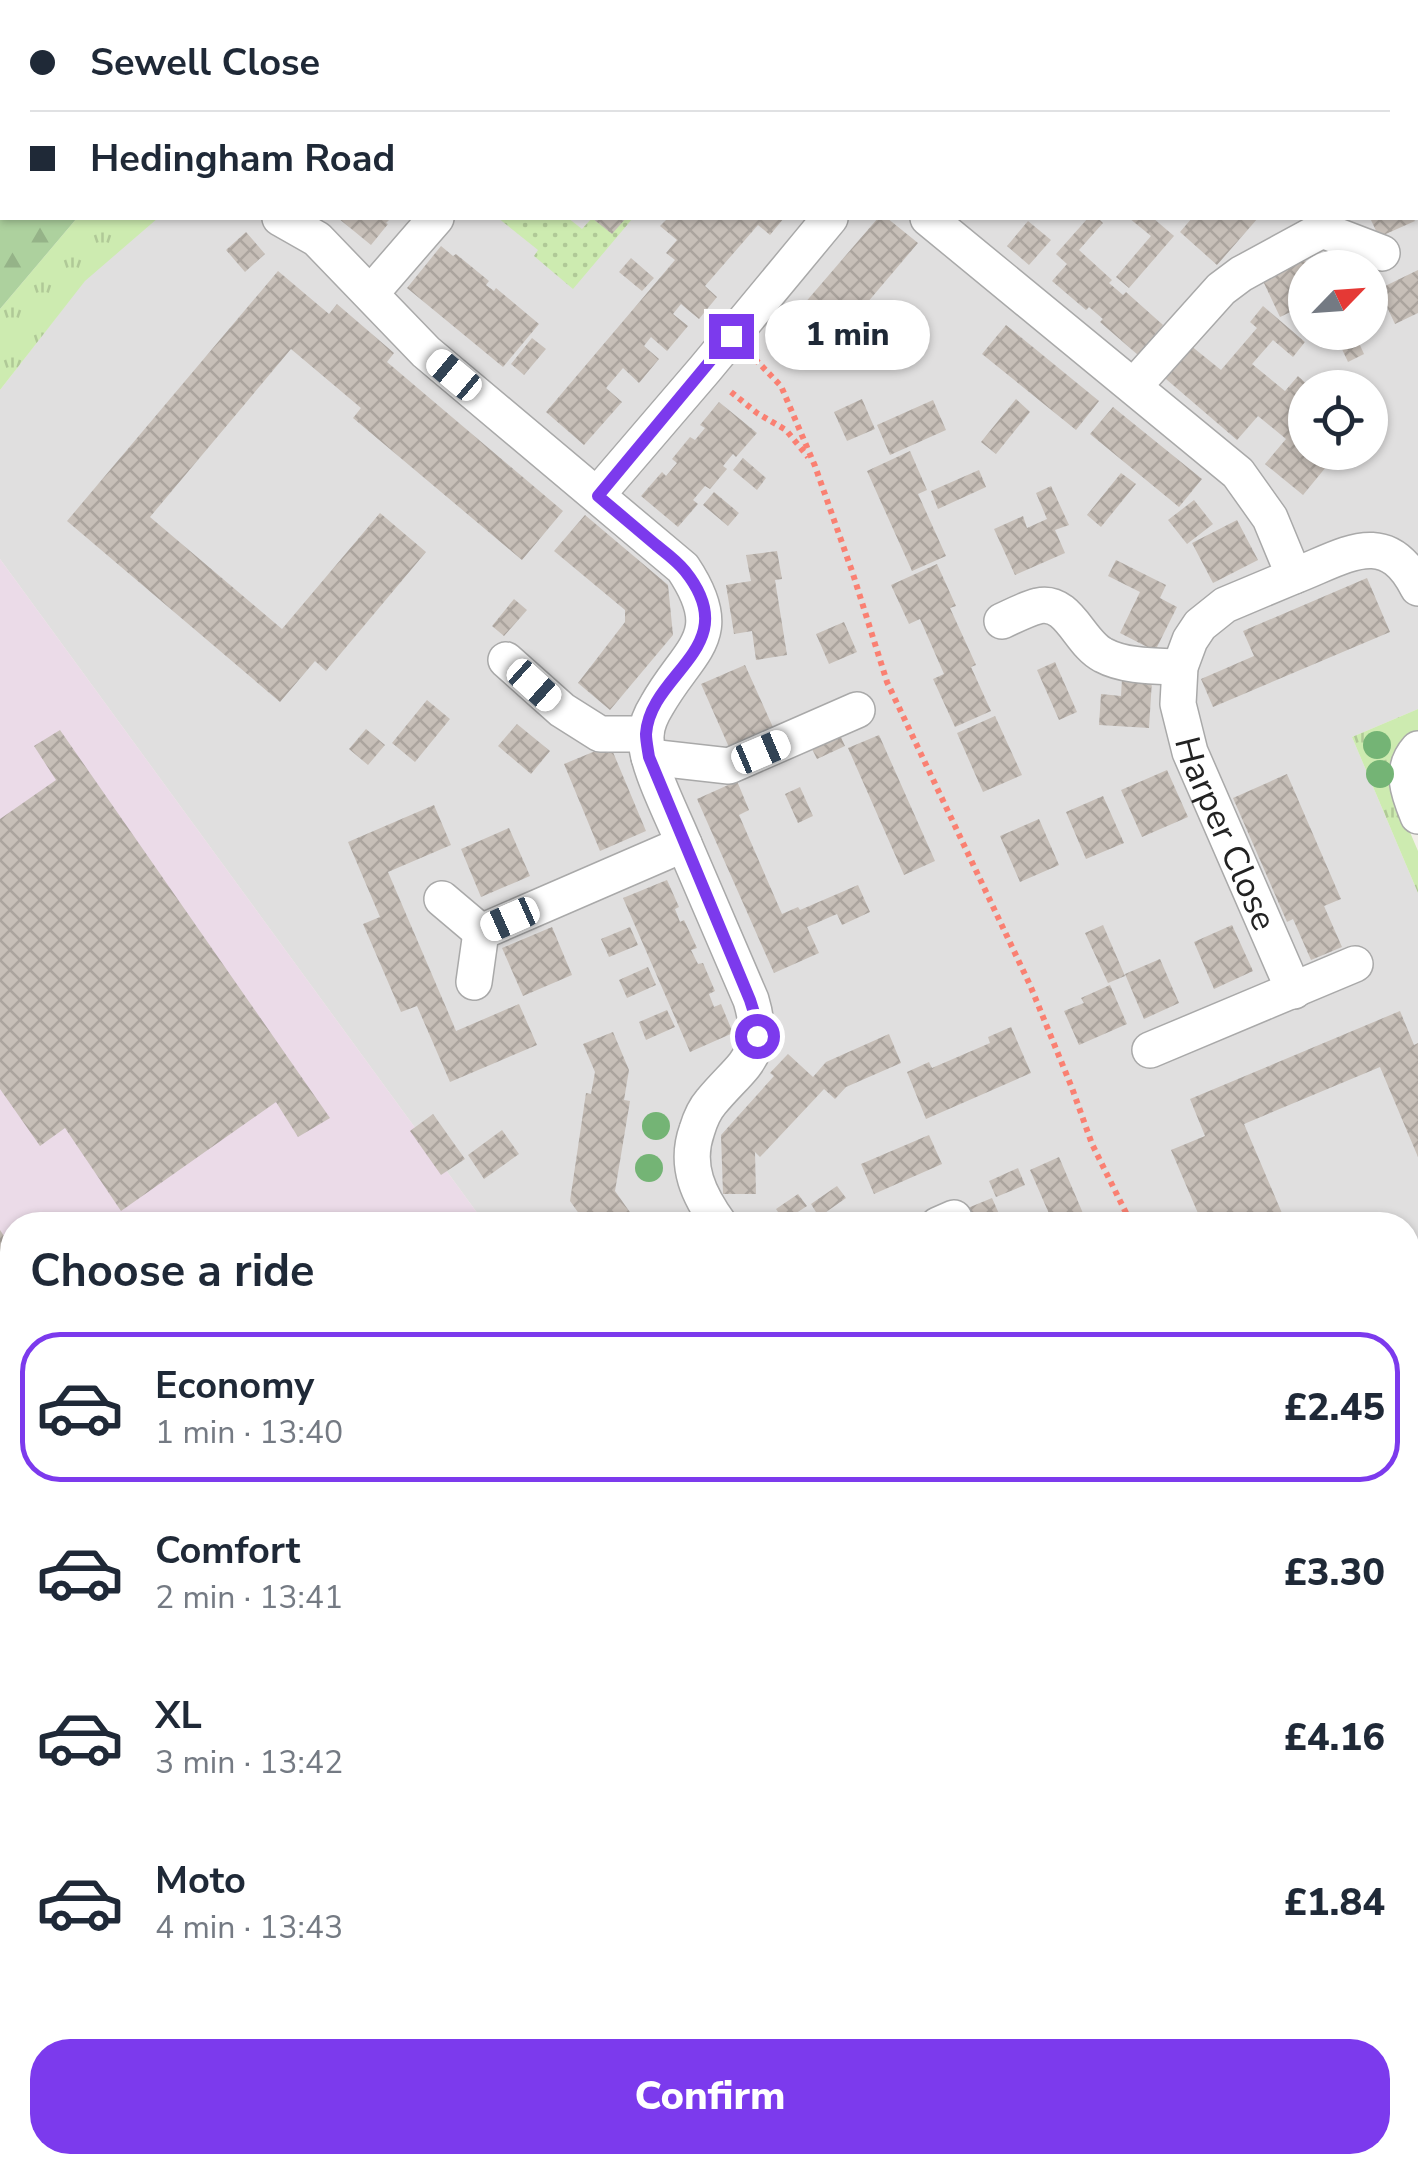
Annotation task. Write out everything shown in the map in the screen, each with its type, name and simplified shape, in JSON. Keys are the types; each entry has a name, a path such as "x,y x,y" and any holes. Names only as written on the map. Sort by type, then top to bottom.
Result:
{"street":[{"path":"283,220 317,240 426,352 683,568 697,588 704,610 703,632 696,652 652,714 647,746 756,1019 752,1053 738,1075 709,1103 691,1151 694,1179 711,1212"},
{"path":"371,293 434,220"},
{"path":"598,496 828,220"},
{"path":"930,220 1238,473 1270,518 1294,576"},
{"path":"1134,386 1221,289 1322,224 1376,250"},
{"name":"Harper Close","path":"1294,991 1190,752 1178,704 1180,667 1200,626 1225,605 1366,548 1393,557 1418,588"},
{"path":"1002,621 1040,605 1054,607 1070,618 1084,641 1102,655 1120,662 1180,667"},
{"path":"506,660 562,710 600,734 729,766 858,710"},
{"path":"1418,750 1412,755 1406,786 1418,816"},
{"path":"474,982 496,926 684,844"},
{"path":"442,899 496,926"},
{"path":"1150,1050 1355,964"}],"path":[{"path":"731,336 781,386 815,466 887,682 1030,985 1092,1144 1126,1212"},
{"path":"705,369 757,413 786,430 815,466"}],"shaded area":[{"path":"131,220 1418,220 1418,709 1352,737 1418,893 1418,1212 477,1212 0,559 0,390"},
{"path":"0,559 477,1212 0,1212"}],"green space":[{"path":"0,220 75,220 0,309"},
{"path":"75,220 156,220 85,281 0,390 0,309"},
{"path":"500,220 571,220 582,229 595,220 612,233 624,220 631,220 573,289 534,256 538,250"},
{"path":"1418,709 1418,736 1402,749 1389,783 1418,851 1418,893 1352,737"}],"building":[{"path":"340,220 389,220 371,245"},
{"path":"594,220 624,220 612,234"},
{"path":"666,220 782,220 770,235 758,225 705,286 717,297 699,319 681,304 673,314 688,326 667,351 651,337 644,346 659,359 639,383 623,368 606,388 622,402 584,445 546,412 675,260 666,253 677,240 660,226"},
{"path":"876,220 889,220 918,243 821,357 785,326"},
{"path":"1086,220 1103,223 1079,250 1112,280 1109,283 1123,295 1126,292 1163,325 1138,355 1100,322 1103,319 1052,281 1067,264 1056,254"},
{"path":"1131,220 1155,220 1174,236 1129,288 1116,277 1151,236"},
{"path":"1190,220 1256,220 1217,265 1180,232"},
{"path":"1371,220 1415,221 1379,237"},
{"path":"1028,221 1051,240 1029,265 1007,246"},
{"path":"246,232 265,254 245,272 226,250"},
{"path":"441,246 453,256 456,254 489,281 486,285 494,291 496,288 539,324 503,367 407,288"},
{"path":"631,258 654,278 642,291 619,272"},
{"path":"1288,268 1288,313 1280,317 1263,281"},
{"path":"1418,270 1418,313 1395,324 1388,309 1388,285"},
{"path":"278,271 329,314 337,304 394,353 387,362 563,511 522,560 353,418 361,408 291,349 150,517 282,629 380,513 426,552 326,671 315,661 280,702 67,521"},
{"path":"1263,306 1288,327 1288,350 1299,350 1293,357 1273,340 1252,364 1285,391 1288,388 1288,470 1324,470 1303,495 1265,464 1286,439 1258,416 1237,440 1159,373 1185,341 1221,370 1257,328 1250,322"},
{"path":"1006,325 1099,401 1076,430 982,354"},
{"path":"532,338 546,349 524,375 511,364"},
{"path":"1342,350 1362,350 1364,354 1348,362"},
{"path":"862,399 875,429 847,441 834,412"},
{"path":"1016,399 1030,412 996,454 981,442"},
{"path":"933,400 946,430 890,455 877,425"},
{"path":"719,402 757,433 736,457 733,454 723,466 727,469 710,489 705,486 693,500 698,504 678,527 641,496 662,472 666,476 677,463 672,459 690,437 695,440 705,428 700,425"},
{"path":"1113,407 1202,479 1179,507 1090,434"},
{"path":"910,451 927,490 918,494 946,556 912,571 867,471"},
{"path":"743,458 766,478 757,490 733,470"},
{"path":"979,470 986,487 938,509 931,491"},
{"path":"1121,473 1136,484 1101,527 1087,515"},
{"path":"1051,486 1069,525 1055,530 1065,553 1015,575 994,529 1023,516 1027,528 1047,519 1036,493"},
{"path":"714,492 739,513 728,526 703,505"},
{"path":"1194,500 1213,524 1187,544 1168,520"},
{"path":"585,515 668,585 673,635 610,710 578,683 625,622 625,610 554,551"},
{"path":"1237,520 1258,560 1213,583 1192,543"},
{"path":"777,551 782,579 775,580 787,655 756,660 752,631 734,634 726,585 751,581 746,555"},
{"path":"1116,560 1166,585 1160,598 1177,607 1155,651 1120,633 1140,592 1108,576"},
{"path":"937,564 956,606 950,608 976,665 971,667 991,711 955,727 933,679 944,674 920,619 909,624 891,585"},
{"path":"1367,578 1390,632 1213,707 1201,679 1254,656 1243,631"},
{"path":"514,599 527,610 504,636 492,626"},
{"path":"844,622 857,652 829,664 816,634"},
{"path":"1055,662 1077,712 1059,720 1037,670"},
{"path":"745,665 776,734 732,754 701,684"},
{"path":"1122,678 1152,680 1149,728 1099,725 1101,694 1121,696"},
{"path":"427,700 450,719 415,762 392,743"},
{"path":"995,716 1022,775 983,792 957,733"},
{"path":"517,724 550,751 531,774 498,746"},
{"path":"366,729 385,745 368,765 349,749"},
{"path":"60,730 330,1118 298,1137 276,1102 121,1211 65,1128 40,1146 0,1089 0,819 56,780 34,746"},
{"path":"838,731 845,746 817,759 809,743"},
{"path":"879,735 935,861 904,875 848,748"},
{"path":"610,745 646,831 600,851 564,764"},
{"path":"1167,770 1188,817 1142,837 1121,790"},
{"path":"1287,774 1341,899 1324,906 1342,947 1311,960 1293,919 1287,922 1233,798"},
{"path":"737,781 749,810 739,815 782,914 858,885 870,912 842,925 837,914 807,927 819,953 774,973 697,799"},
{"path":"800,787 813,816 798,823 785,794"},
{"path":"1103,796 1124,843 1086,859 1066,812"},
{"path":"434,805 451,845 388,872 456,1031 519,1004 537,1045 450,1082 417,1006 401,1012 363,924 380,917 348,842"},
{"path":"1039,819 1059,865 1020,882 1000,836"},
{"path":"509,828 530,876 481,897 461,849"},
{"path":"667,880 679,907 675,909 680,922 684,920 697,948 691,950 698,964 703,963 715,991 709,994 714,1007 721,1004 733,1033 690,1052 623,898"},
{"path":"1103,925 1125,976 1108,983 1085,933"},
{"path":"1232,925 1253,971 1214,989 1194,942"},
{"path":"552,927 572,975 523,996 502,948"},
{"path":"630,927 638,945 609,957 601,939"},
{"path":"1160,959 1179,1003 1144,1019 1125,974"},
{"path":"648,967 656,985 627,998 619,980"},
{"path":"1110,985 1127,1024 1079,1045 1064,1011"},
{"path":"667,1010 675,1027 646,1040 639,1022"},
{"path":"1400,1011 1414,1045 1418,1043 1418,1157 1380,1067 1244,1124 1281,1212 1197,1212 1171,1150 1205,1136 1190,1099"},
{"path":"1011,1027 1031,1073 926,1119 907,1072 929,1062 932,1068 990,1043 988,1037"},
{"path":"613,1032 629,1070 624,1100 630,1101 615,1191 630,1212 578,1212 570,1201 586,1093 591,1094 595,1072 583,1044"},
{"path":"889,1034 901,1063 846,1087 835,1099 824,1089 760,1157 755,1152 756,1194 723,1194 721,1135 774,1076 770,1073 788,1054 813,1077 826,1062"},
{"path":"433,1114 465,1159 441,1175 410,1131"},
{"path":"502,1130 519,1154 484,1179 468,1155"},
{"path":"929,1135 942,1164 874,1194 861,1164"},
{"path":"1059,1157 1082,1212 1048,1212 1030,1170"},
{"path":"1018,1168 1025,1185 996,1197 989,1181"},
{"path":"837,1186 846,1198 826,1212 816,1212 811,1204"},
{"path":"798,1194 807,1206 798,1212 776,1209"},
{"path":"992,1198 998,1212 964,1212"}],"route":[{"path":"731,336 598,496 683,568 697,588 704,610 703,632 696,652 662,696 646,734 649,757 750,1000 757,1036"}]}
